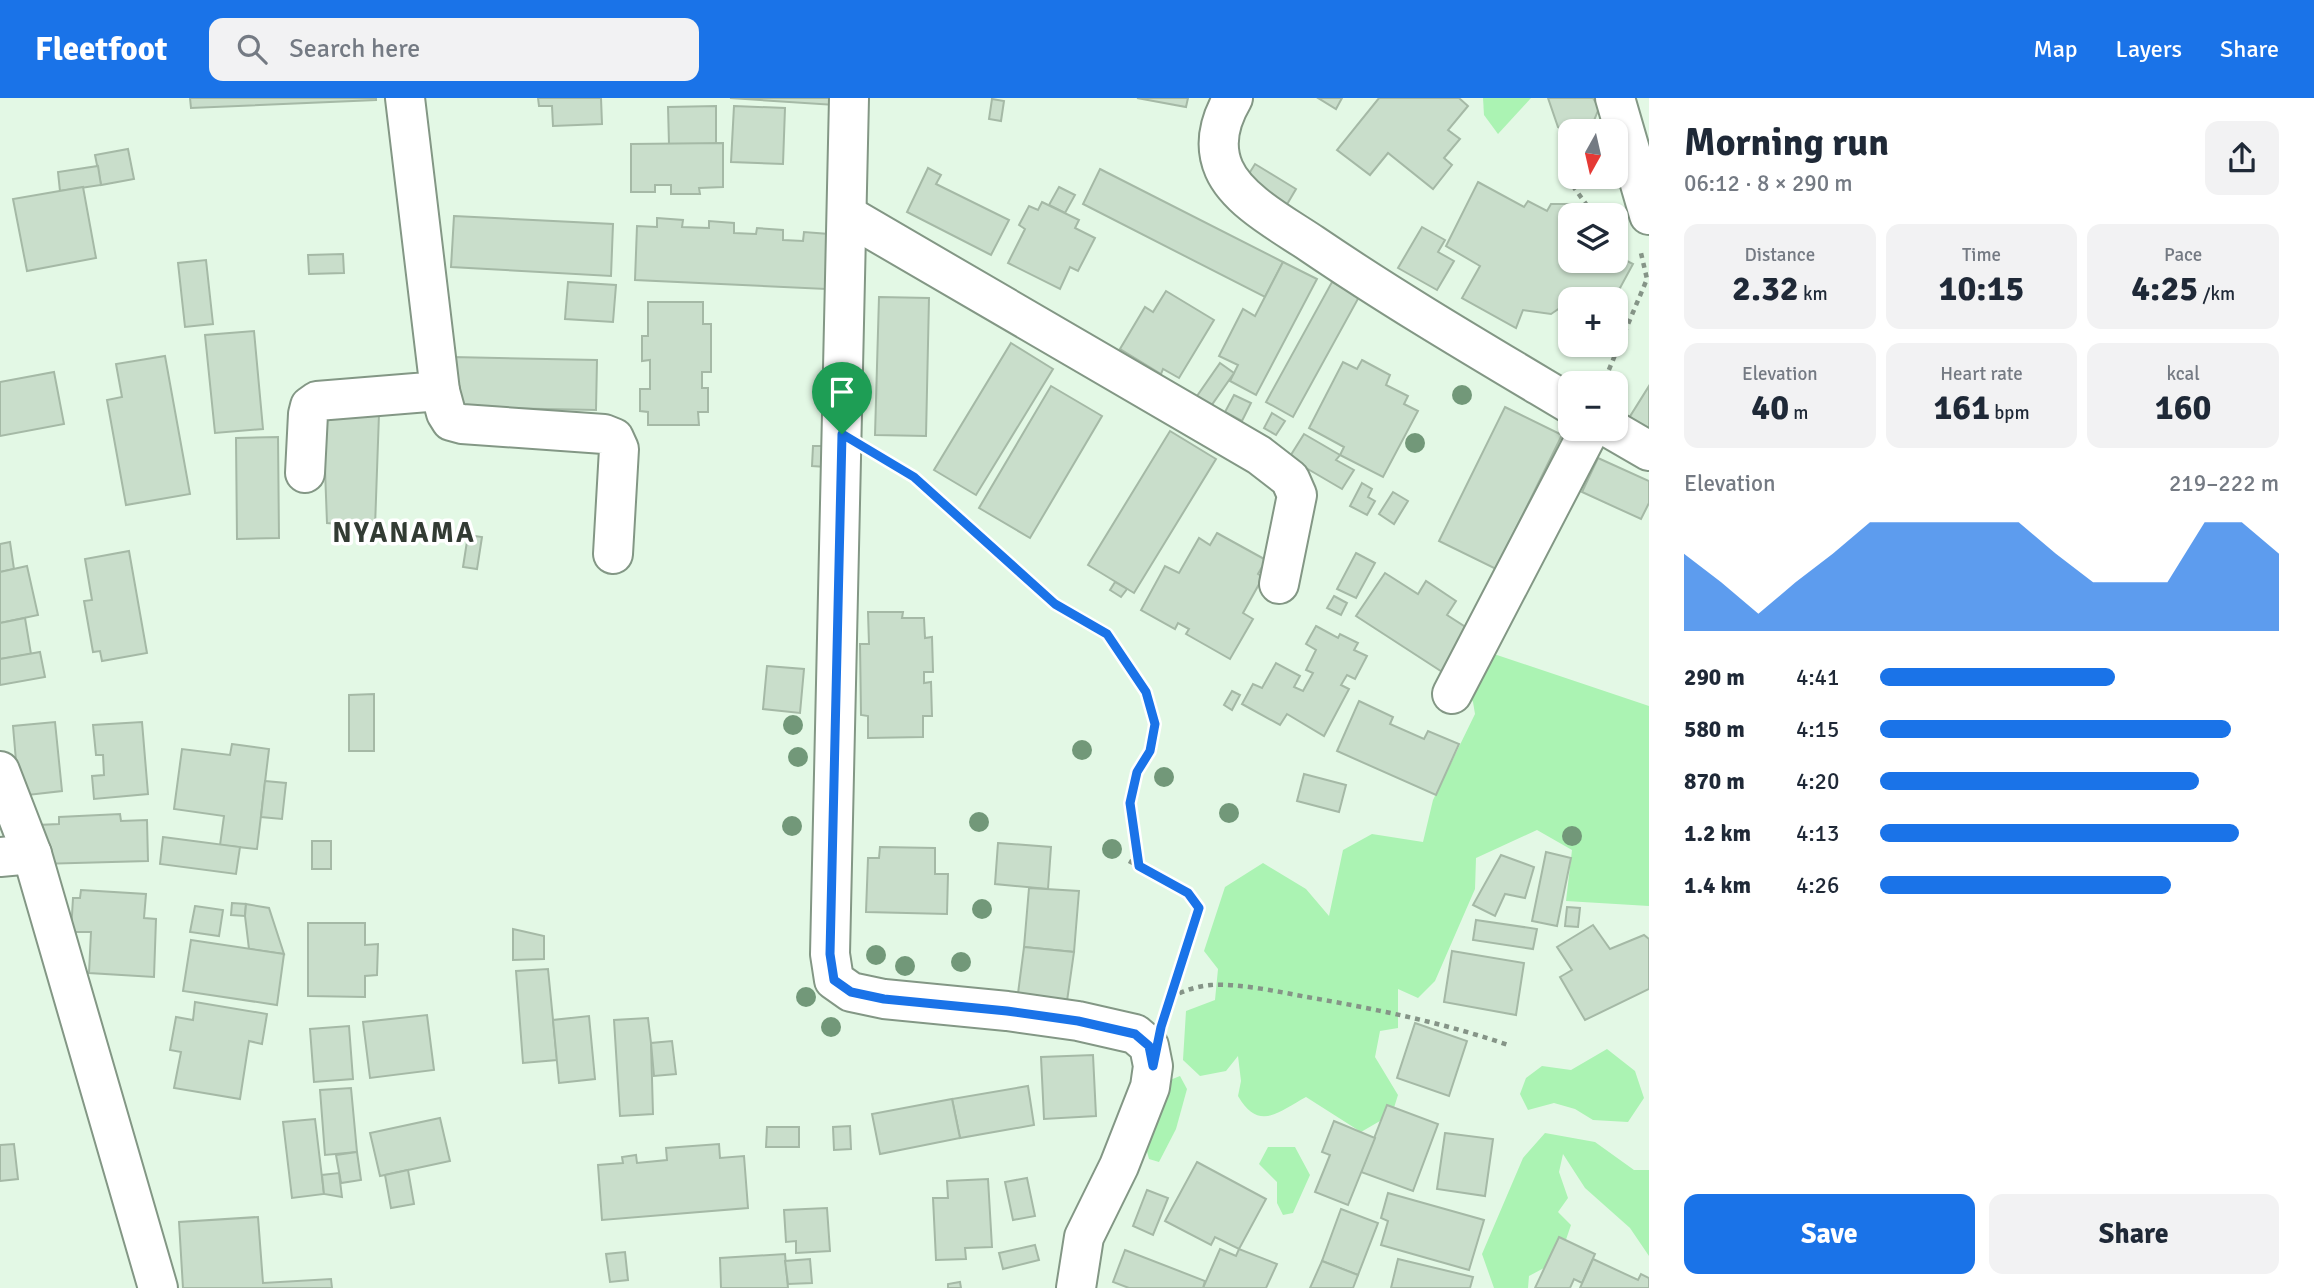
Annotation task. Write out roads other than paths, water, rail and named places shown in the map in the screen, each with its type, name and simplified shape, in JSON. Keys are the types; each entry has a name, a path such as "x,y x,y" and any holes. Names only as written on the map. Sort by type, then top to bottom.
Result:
{"street":[{"path":"405,98 440,391 446,413 451,421 462,425 604,434 614,438 619,449 614,554"},
{"path":"849,98 830,954 834,980 851,992 884,999 1078,1021 1135,1034 1149,1046 1153,1066 1150,1087 1119,1166 1084,1237 1076,1288"},
{"path":"1233,98 1225,111 1218,136 1220,156 1225,170 1255,205 1385,293 1558,397"},
{"path":"1615,98 1643,229"},
{"path":"847,215 1259,455 1290,479 1297,495 1279,584"},
{"path":"305,473 308,414 310,407 317,401 440,391"},
{"path":"1628,439 1649,451"},
{"path":"1452,694 1584,441"},
{"path":"0,771 16,855 158,1288"}],"district":[{"name":"NYANAMA","path":"404,532"}]}
